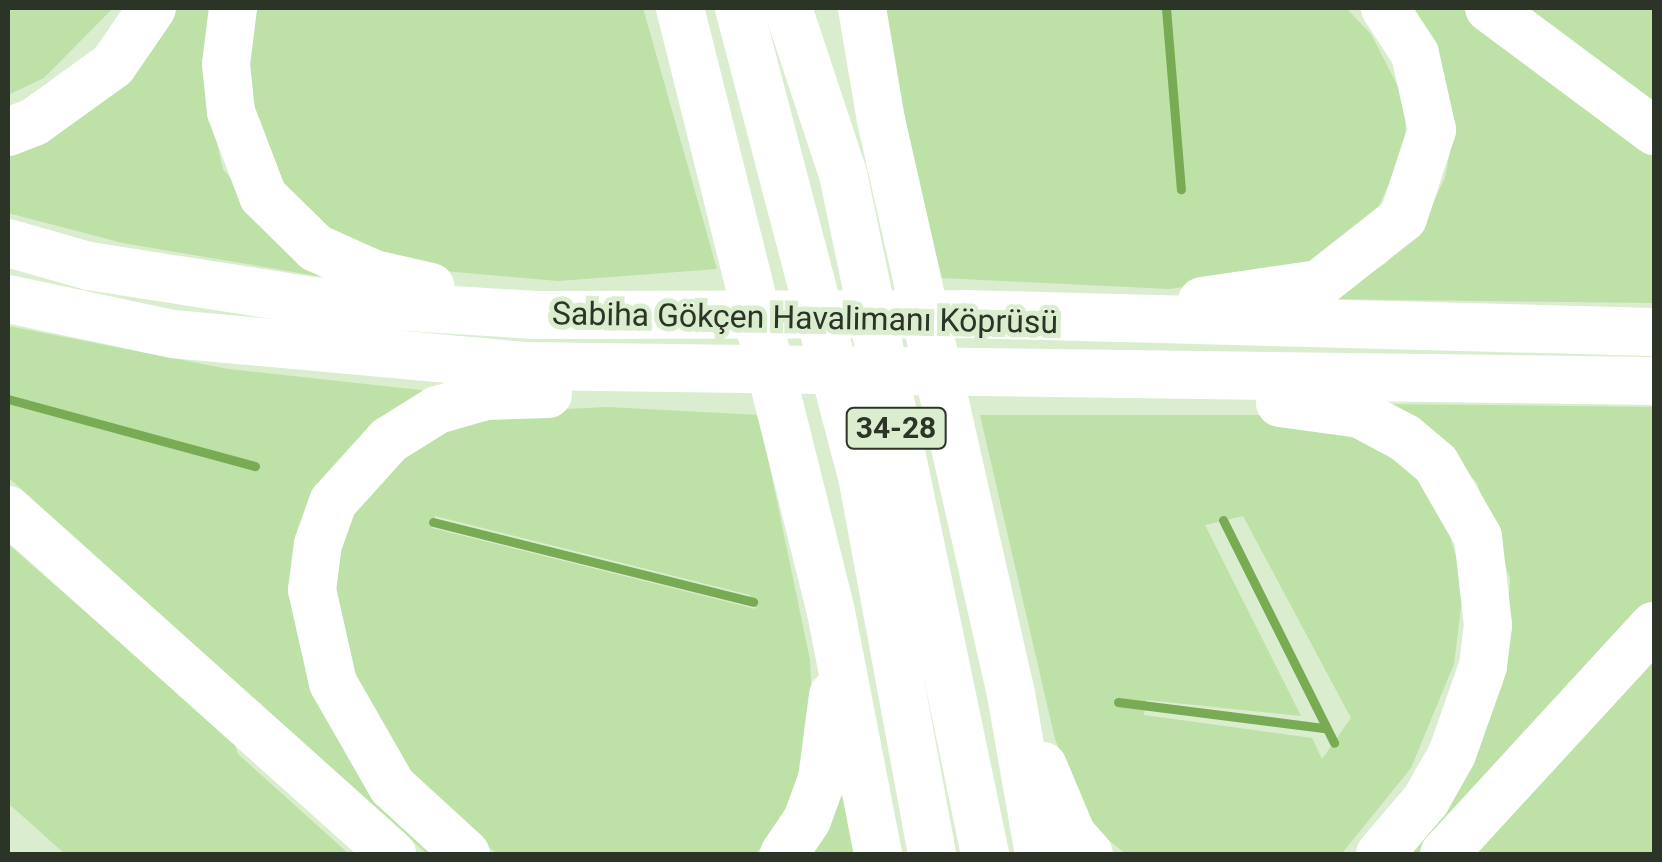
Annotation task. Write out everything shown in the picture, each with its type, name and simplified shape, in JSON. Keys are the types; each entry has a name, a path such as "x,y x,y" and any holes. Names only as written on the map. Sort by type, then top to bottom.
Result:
{"highway":[{"path":"8,132 34,122 112,65 152,8"},
{"path":"232,8 226,64 231,112 263,196 316,248 374,274 536,315"},
{"name":"34-28","path":"738,8 862,476 932,854"},
{"name":"34-28","path":"788,8 843,174 986,854"},
{"path":"846,8 881,120"},
{"path":"862,8 881,120 1012,694 1039,854"},
{"path":"1074,321 1319,284 1403,218 1432,130 1415,54 1385,8"},
{"path":"1490,8 1654,131"},
{"path":"681,14 831,612 878,854"},
{"path":"8,243 89,266 312,301 536,315"},
{"path":"8,298 173,334 350,355 736,372"},
{"name":"Sabiha Gökçen Havalimanı Köprüsü","path":"536,315 718,311 964,314 1074,321"},
{"path":"1074,321 1654,332"},
{"path":"466,854 392,786 333,683 312,590 332,502 368,458 438,410 486,396 602,392 736,372"},
{"name":"Sabiha Gökçen Havalimanı Köprüsü","path":"736,372 1069,375"},
{"path":"1069,375 1654,380"},
{"path":"1069,375 1360,414 1405,438 1457,493 1478,536 1485,581 1482,666 1452,754 1426,800 1380,854"},
{"path":"8,510 392,854"},
{"path":"784,854 807,820 833,722 831,612"},
{"path":"1444,854 1654,626"},
{"path":"1012,694 1072,835 1089,854"}],"green space":[{"path":"8,8 113,8 44,78 8,95"},
{"path":"174,8 214,8 209,110 223,169 270,229 323,277 123,243 8,213 8,153"},
{"path":"252,8 643,8 717,269 558,281 444,271 351,248 298,214 253,149 242,57"},
{"path":"881,8 1346,8 1371,34 1406,102 1405,148 1373,219 1313,270 1169,289 942,278 893,92"},
{"path":"1412,8 1469,8 1654,147 1654,303 1329,299 1386,263 1427,217 1445,177 1454,131 1443,75"},
{"path":"1518,8 1654,8 1654,112"},
{"path":"8,326 228,369 438,392 295,584 443,854 427,854 8,477"},
{"path":"1380,404 1654,407 1654,603 1427,854 1412,854 1461,786 1503,684 1510,579 1477,483 1433,433"},
{"path":"607,407 759,415 810,660 814,748 782,825 755,854 498,854 444,817 396,764 349,681 330,554 369,473 441,423 486,413","holes":["435,516 750,595 756,609 432,528"]},
{"path":"980,415 1285,415 1342,427 1393,451 1440,504 1464,583 1454,664 1411,768 1343,852 1126,854 1092,827 1055,739","holes":["1243,516 1351,718 1322,759 1312,738 1144,715 1146,700 1301,716 1205,525"]},
{"path":"8,544 234,742 238,754 349,854 65,854 8,803"},
{"path":"1654,650 1654,854 1467,854"},
{"path":"845,773 854,854 807,854"}],"waterway":[{"path":"1166,8 1181,189"},
{"path":"8,399 255,466"},
{"path":"1223,520 1334,743"},
{"path":"433,522 753,602"},
{"path":"1118,702 1325,728"}]}
